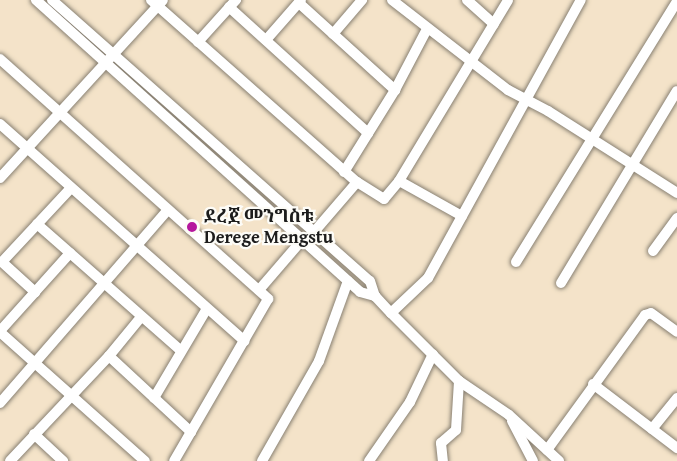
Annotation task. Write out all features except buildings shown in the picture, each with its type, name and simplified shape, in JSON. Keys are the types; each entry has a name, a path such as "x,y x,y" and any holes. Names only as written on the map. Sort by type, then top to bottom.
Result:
{"street":[{"path":"36,0 108,58 370,281 375,296 459,381 509,415 559,461"},
{"path":"52,0 108,58 302,240 360,292 375,296"},
{"path":"333,34 362,0"},
{"path":"392,0 469,62 527,102 548,111 632,167 677,193"},
{"path":"467,0 494,24"},
{"path":"0,178 157,2 198,42 344,172 384,199 399,182 508,0"},
{"path":"391,313 428,278 527,102 581,0"},
{"path":"266,40 300,1 395,90"},
{"path":"516,262 677,1"},
{"path":"198,42 232,3 266,40 368,133"},
{"path":"344,172 395,90 427,30"},
{"path":"0,59 268,299 174,461"},
{"path":"561,283 677,91"},
{"path":"0,124 206,310 244,341"},
{"path":"314,232 357,182"},
{"path":"399,182 462,216"},
{"path":"35,292 1,262 70,189"},
{"path":"0,403 168,210"},
{"path":"653,251 677,218"},
{"path":"37,224 181,351"},
{"path":"259,290 302,240"},
{"path":"70,253 0,331 145,461"},
{"path":"262,461 320,361 348,281"},
{"path":"154,398 206,310"},
{"path":"547,450 593,384 648,313 676,328"},
{"path":"10,461 109,356 141,317"},
{"path":"369,461 410,402 433,354"},
{"path":"109,356 191,432"},
{"path":"444,461 441,443 456,430 459,381"},
{"path":"593,384 677,448"},
{"path":"652,429 677,398"},
{"path":"509,415 533,461"},
{"path":"34,434 63,461"}],"place":[{"name":"ደረጀ መንግስቱ Derege Mengstu","path":"192,227"}]}
